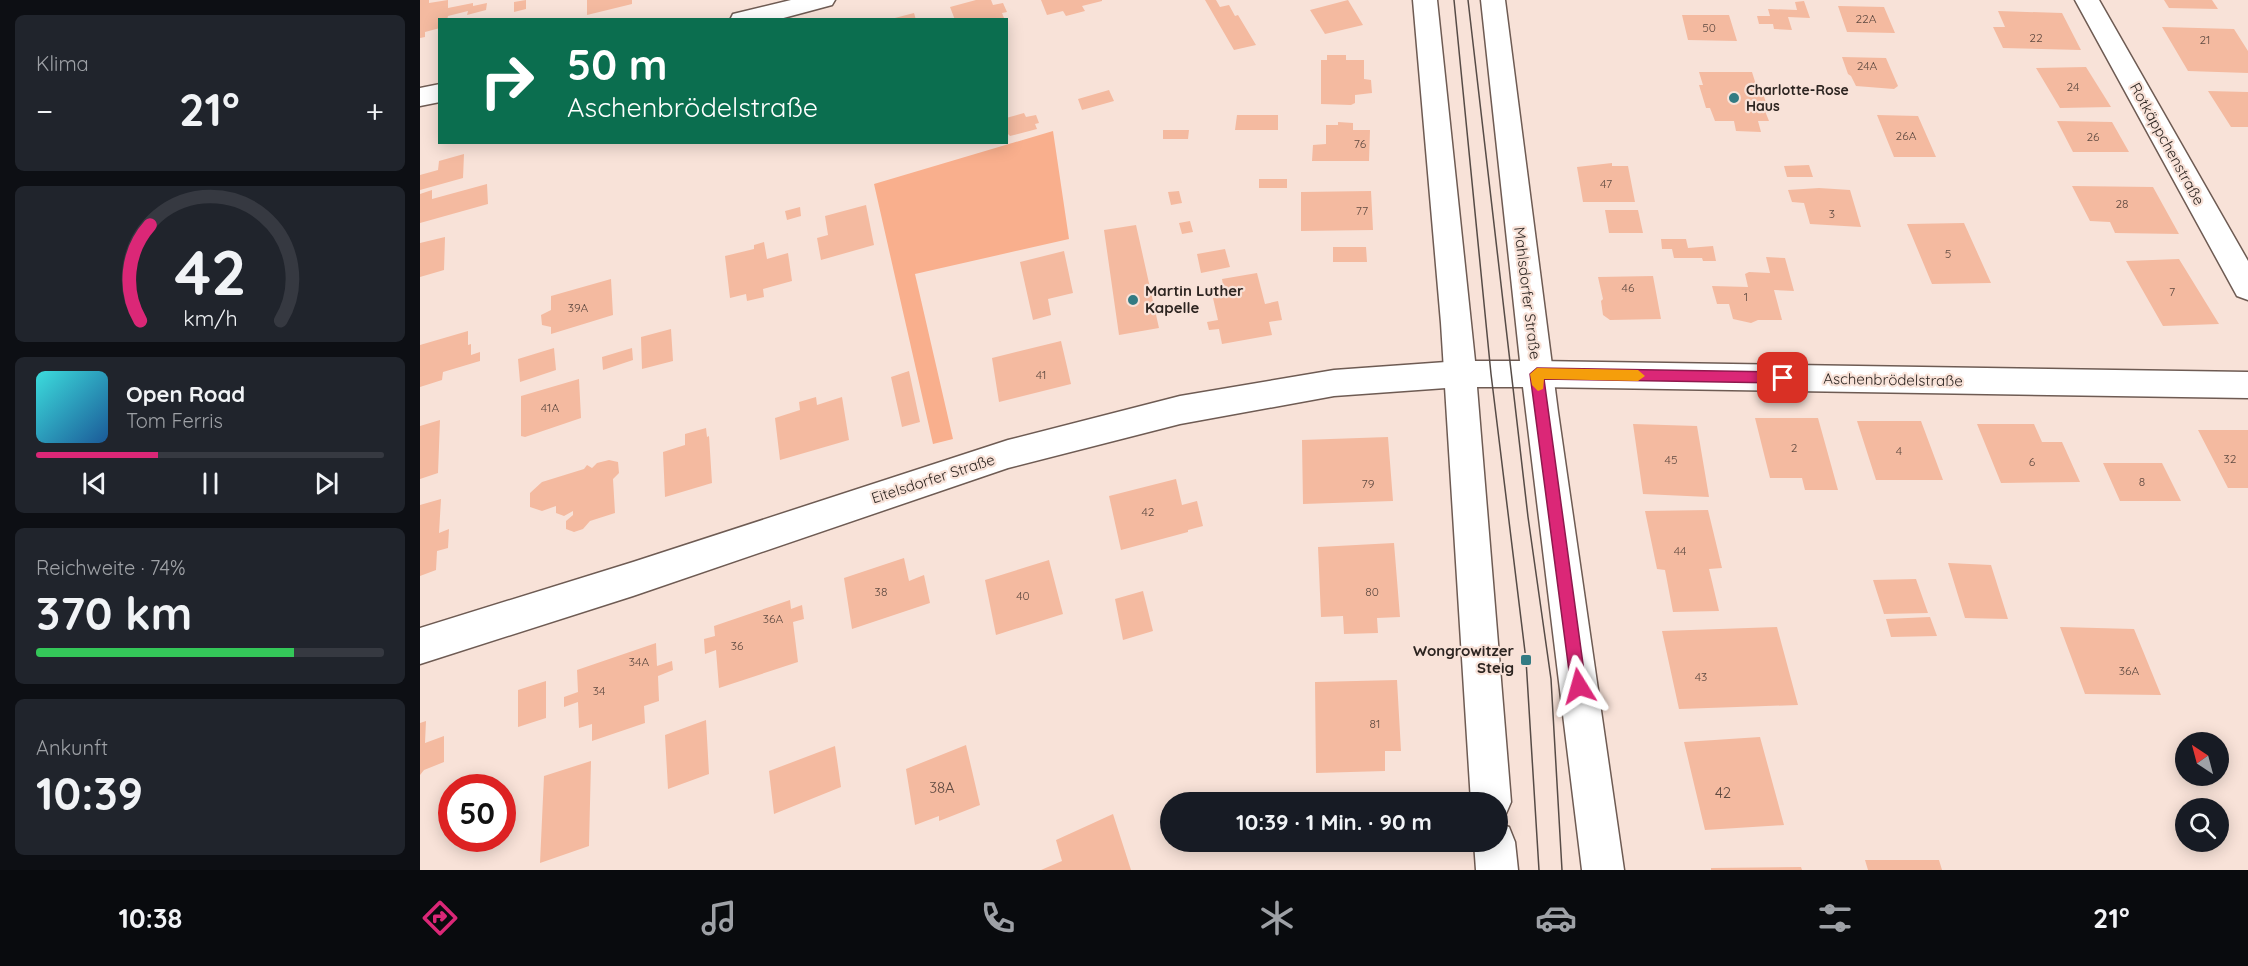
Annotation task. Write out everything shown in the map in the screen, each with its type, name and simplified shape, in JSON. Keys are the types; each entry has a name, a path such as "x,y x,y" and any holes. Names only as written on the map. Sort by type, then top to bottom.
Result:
{"street":[{"path":"750,18 823,0"},
{"path":"1425,0 1460,374 1490,792"},
{"name":"Mahlsdorfer Straße","path":"1493,0 1537,374 1604,870"},
{"name":"Rotkäppchenstraße","path":"2087,0 2248,288"},
{"path":"420,97 438,93"},
{"name":"Eitelsdorfer Straße","path":"420,646 633,579 1008,454 1192,408 1334,383 1460,374 1537,374"},
{"name":"Aschenbrödelstraße","path":"1537,374 2248,386"},
{"path":"1495,852 1497,870"}],"shaded area":[{"path":"1053,131 1069,239 915,274 953,439 933,444 874,184"}],"building":[{"path":"420,0 429,0 429,3 448,0 448,8 487,3 486,10 467,15 468,11 448,18 438,18 438,29 425,32 425,37 420,38"},
{"path":"526,0 526,9 514,12 514,2"},
{"path":"587,0 632,0 632,4 587,15"},
{"path":"976,0 991,0 993,5 1003,3 1007,12 1002,13 1004,18 954,18 950,7"},
{"path":"1041,0 1102,1 1082,6 1085,11 1066,16 1063,11 1047,15"},
{"path":"1205,0 1216,0 1220,7 1229,5 1235,16 1238,15 1256,45 1234,50"},
{"path":"1348,0 1363,25 1325,34 1310,10"},
{"path":"2164,0 2212,0 2218,9 2169,8"},
{"path":"1804,1 1810,18 1788,17 1792,30 1774,29 1773,24 1759,24 1757,16 1770,16 1768,9 1797,10 1795,2"},
{"path":"1838,6 1884,7 1895,33 1847,32"},
{"path":"1998,11 2062,13 2081,50 2003,48 1993,27 2005,27"},
{"path":"914,13 915,18 895,18"},
{"path":"1682,15 1729,15 1737,41 1688,40"},
{"path":"2162,27 2234,29 2248,51 2248,73 2188,71"},
{"path":"1327,55 1346,55 1346,60 1364,60 1364,79 1371,80 1372,93 1355,95 1355,103 1351,105 1321,104 1321,60 1327,60"},
{"path":"1842,57 1886,58 1898,86 1894,89 1856,86 1848,74"},
{"path":"2086,67 2111,107 2060,108 2036,68"},
{"name":"Charlotte-Rose Haus","path":"1699,72 1752,72 1757,88 1761,88 1769,111 1765,111 1769,121 1758,121 1761,132 1736,131 1734,121 1715,121 1710,108 1706,108 1699,85 1703,85"},
{"path":"1109,90 1114,101 1082,110 1078,99"},
{"path":"2208,91 2248,92 2248,127 2231,127"},
{"path":"1024,113 1026,117 1036,115 1039,123 1035,124 1037,129 1010,136 1008,117"},
{"path":"1237,115 1278,115 1278,130 1235,130"},
{"path":"1877,115 1918,116 1936,157 1894,157"},
{"path":"2057,121 2112,122 2129,152 2073,152"},
{"path":"1338,122 1353,123 1353,130 1370,130 1369,161 1312,161 1313,145 1326,144 1326,125 1338,125"},
{"path":"1163,130 1189,130 1188,139 1163,139"},
{"path":"464,154 463,178 420,190 420,175 438,170 439,161"},
{"path":"1612,163 1612,166 1628,166 1635,202 1583,202 1577,167"},
{"path":"1809,165 1813,177 1787,177 1784,166"},
{"path":"1259,179 1287,179 1287,188 1259,188"},
{"path":"487,184 488,204 420,223 420,194 432,190 432,199"},
{"path":"2072,186 2153,187 2179,234 2115,233 2110,222 2090,221"},
{"path":"1819,188 1850,190 1861,227 1810,224 1804,203 1792,202 1788,190"},
{"path":"1179,191 1182,203 1171,205 1168,192"},
{"path":"1371,191 1373,230 1301,231 1301,192"},
{"path":"866,205 874,245 821,260 817,238 828,235 825,216"},
{"path":"800,207 801,216 787,220 785,211"},
{"path":"1605,210 1638,210 1643,233 1609,233"},
{"path":"1190,221 1193,232 1182,234 1179,223"},
{"path":"1964,223 1991,283 1932,284 1907,224"},
{"name":"Martin Luther Kapelle","path":"1136,225 1159,328 1119,335 1104,230"},
{"path":"445,237 444,270 420,277 420,243"},
{"path":"1661,239 1686,239 1688,248 1713,246 1716,261 1703,261 1702,258 1674,258 1672,249 1662,249"},
{"path":"764,242 767,259 788,253 792,281 763,289 764,297 747,301 746,294 730,298 725,256 754,249 754,245"},
{"path":"1333,247 1366,247 1367,262 1333,262"},
{"path":"1225,249 1230,267 1201,273 1197,254"},
{"path":"1064,251 1073,293 1048,299 1051,315 1033,320 1020,262"},
{"path":"1766,257 1785,258 1794,291 1774,290 1782,320 1758,320 1751,323 1733,319 1729,304 1717,304 1712,286 1748,287 1745,274 1749,272 1770,273"},
{"path":"2179,259 2219,324 2163,326 2126,261"},
{"path":"1257,273 1265,304 1278,301 1282,320 1269,322 1272,335 1222,344 1219,329 1209,330 1207,322 1218,320 1213,298 1225,296 1222,279"},
{"path":"1653,276 1661,319 1610,320 1603,315 1601,301 1603,299 1598,277"},
{"path":"611,279 613,315 551,334 551,327 542,325 541,315 551,310 551,296"},
{"path":"671,329 673,361 642,369 641,337"},
{"path":"468,331 471,355 480,352 480,361 443,372 442,380 420,387 420,345"},
{"path":"1061,341 1071,384 999,402 992,358"},
{"path":"554,348 556,370 520,382 518,359"},
{"path":"632,348 633,360 603,370 602,357"},
{"path":"909,371 920,422 902,427 891,377"},
{"path":"579,379 581,418 525,437 521,436 521,396"},
{"path":"816,397 817,405 842,397 849,440 780,460 775,418 800,410 799,402"},
{"path":"1755,418 1818,418 1838,490 1805,490 1802,478 1770,478"},
{"path":"440,420 438,473 420,479 420,426"},
{"path":"1857,421 1921,421 1943,480 1876,480"},
{"path":"1633,424 1697,426 1709,497 1643,494"},
{"path":"1977,424 2034,424 2042,442 2062,442 2080,482 2001,483"},
{"path":"706,428 707,437 709,436 712,483 665,497 663,452 685,445 685,434"},
{"path":"2198,430 2248,430 2248,488 2228,488"},
{"path":"1388,437 1393,501 1303,504 1302,440"},
{"path":"609,460 618,462 619,473 613,479 615,513 590,521 583,529 574,532 566,529 566,521 573,515 573,511 564,516 556,513 556,506 542,511 530,507 530,493 542,482 584,469 587,465 592,468 597,463"},
{"path":"2103,463 2162,463 2181,501 2120,501"},
{"path":"1176,479 1182,505 1197,501 1203,526 1121,550 1109,496"},
{"path":"441,499 439,533 449,529 448,548 437,551 436,570 420,576 420,505"},
{"path":"1708,510 1722,568 1709,569 1719,611 1673,612 1665,570 1657,569 1645,511"},
{"path":"1394,543 1400,617 1377,618 1378,633 1344,634 1343,616 1321,617 1318,547"},
{"path":"904,558 909,581 924,575 930,603 852,629 844,578"},
{"path":"1049,560 1063,614 996,635 985,580"},
{"path":"1948,563 1991,565 2008,619 1965,618"},
{"path":"1916,579 1928,613 1884,614 1873,580"},
{"path":"1143,591 1153,631 1123,640 1115,599"},
{"path":"790,600 791,609 802,605 804,619 793,622 798,662 719,688 716,650 705,654 704,639 715,636 714,626"},
{"path":"1930,617 1937,636 1891,637 1886,619"},
{"path":"1777,627 1798,705 1679,709 1662,631"},
{"path":"2060,627 2134,629 2161,695 2085,694"},
{"path":"656,643 657,666 672,661 673,670 658,676 659,701 644,706 645,723 592,741 592,724 579,728 578,702 564,707 564,697 578,692 577,670"},
{"path":"1397,680 1401,751 1385,751 1385,771 1316,773 1315,682"},
{"path":"546,681 546,718 518,727 518,690"},
{"path":"706,720 709,774 668,789 665,735"},
{"path":"426,721 425,743 444,736 444,762 424,770 420,775 420,723"},
{"path":"1760,737 1784,825 1705,830 1684,742"},
{"path":"966,745 980,805 939,821 939,816 915,825 906,769"},
{"path":"835,746 841,787 774,814 769,771"},
{"path":"591,761 589,846 540,863 544,776"},
{"path":"1113,814 1131,870 1041,870 1062,861 1056,840"},
{"path":"1865,860 1939,860 1942,870 1868,870"},
{"path":"1801,867 1802,870 1711,870 1711,868"}],"tram line":[{"path":"1454,0 1491,374 1526,660 1539,870"},
{"path":"1468,0 1528,517 1551,679 1562,870"}],"slow traffic":[{"path":"1538,385 1537,374 1638,376"}],"place":[{"name":"Charlotte-Rose Haus","path":"1734,98"},
{"name":"Martin Luther Kapelle","path":"1133,300"},
{"name":"Wongrowitzer Steig","path":"1526,660"}],"route":[{"path":"1579,686 1537,374 1783,378"}]}
